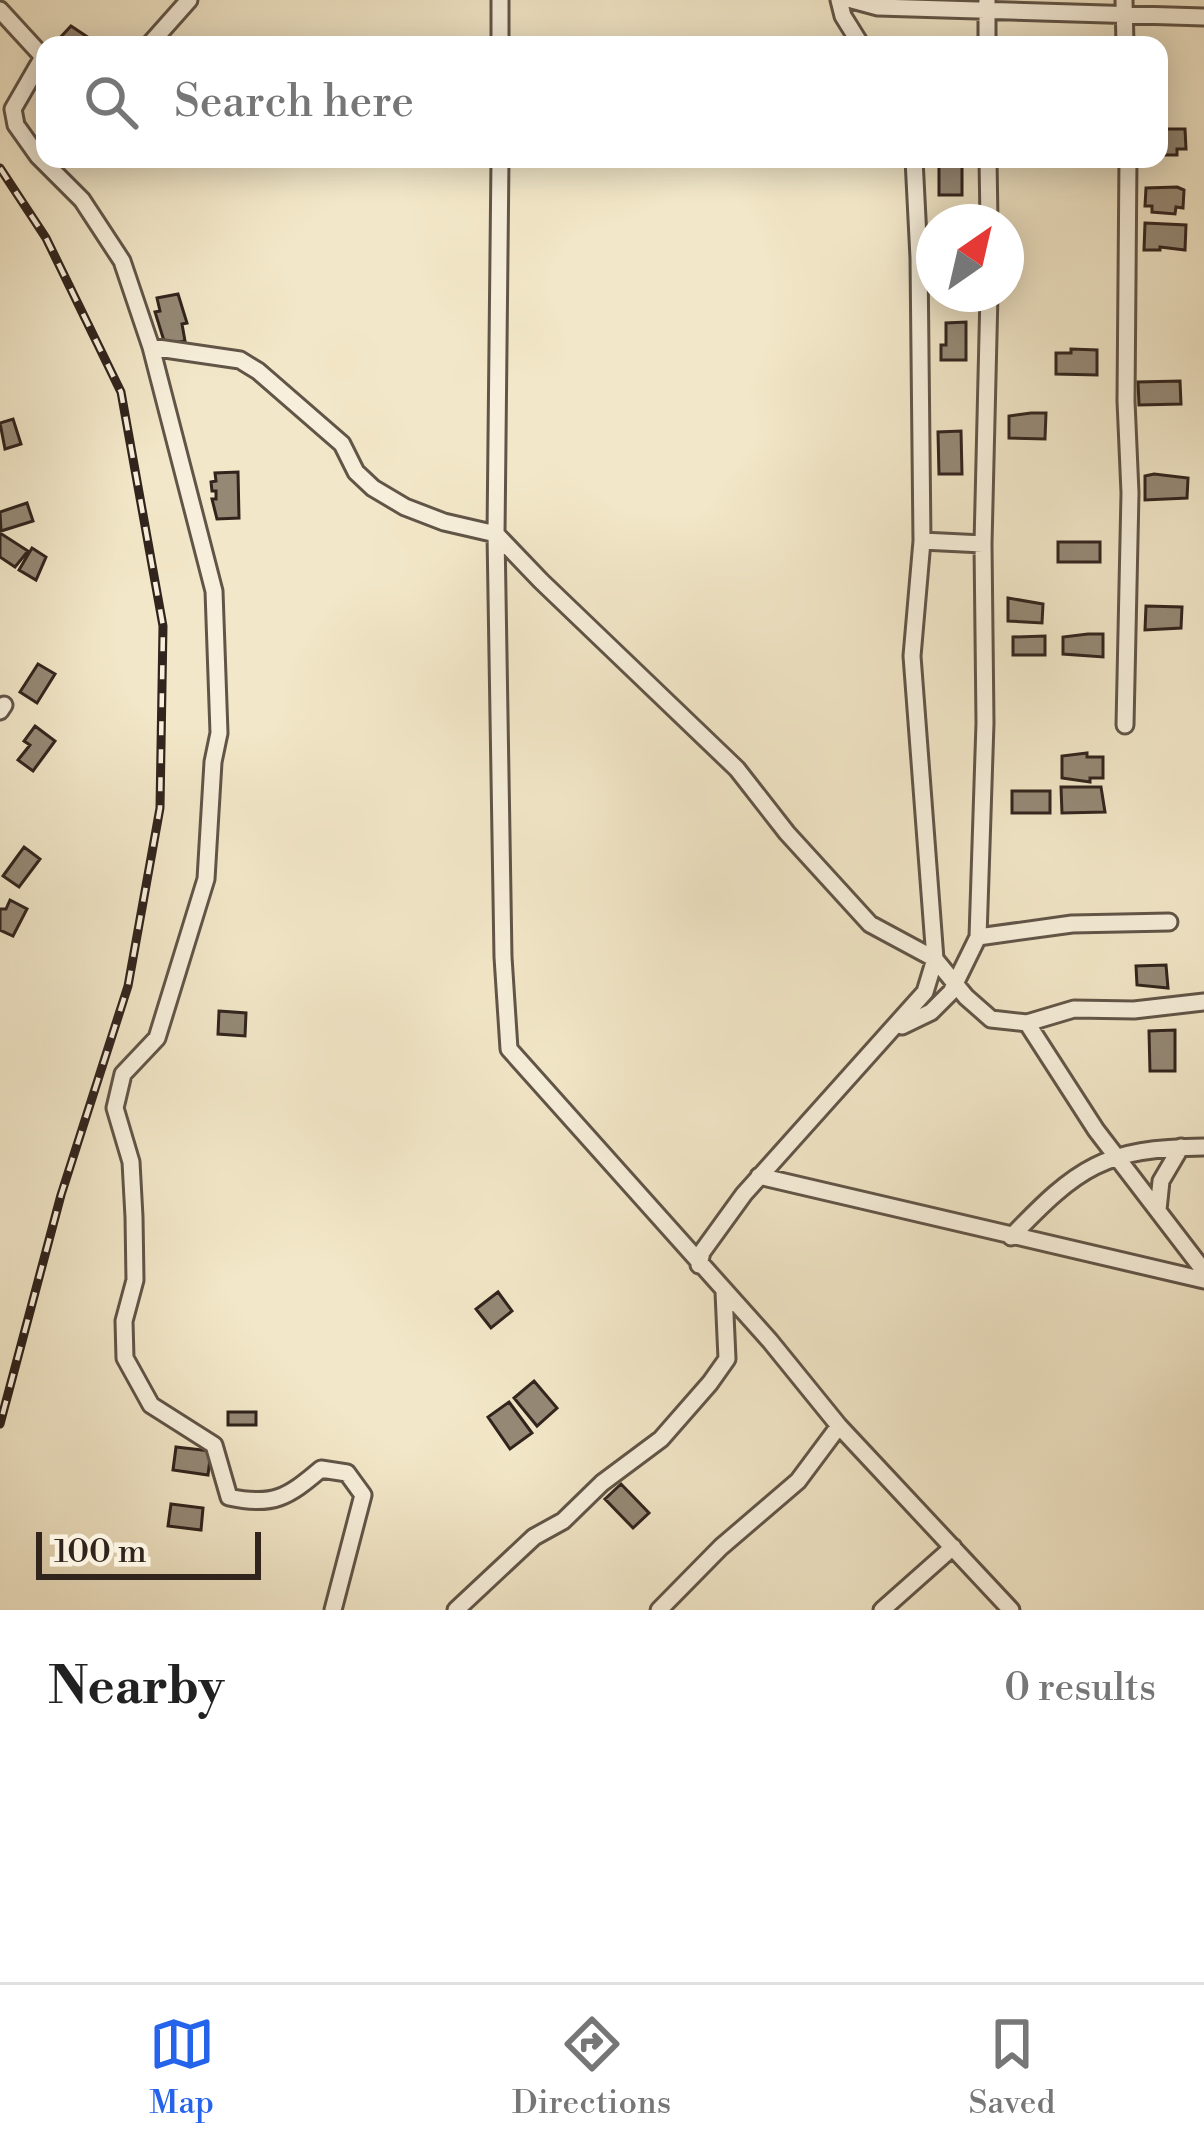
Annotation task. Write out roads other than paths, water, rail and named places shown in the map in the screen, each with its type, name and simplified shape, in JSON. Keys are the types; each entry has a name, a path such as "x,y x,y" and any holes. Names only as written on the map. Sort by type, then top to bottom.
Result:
{"street":[{"path":"157,36 189,0"},
{"path":"500,0 500,36"},
{"path":"839,0 854,36"},
{"path":"852,0 878,7 1124,8 1204,17"},
{"path":"987,4 987,36"},
{"path":"0,10 36,49"},
{"path":"36,71 13,110 16,125 36,153"},
{"path":"51,168 74,190 122,261 151,346 214,591 219,733 206,879 157,1038 123,1074 115,1096 131,1162 134,1217 135,1280 124,1321 125,1358 151,1405 214,1445 229,1497 256,1504 290,1495 321,1469 347,1473 363,1495 333,1610"},
{"path":"500,168 496,534 502,957 509,1049 770,1341 839,1426 1011,1610"},
{"path":"699,1265 702,1252 759,1176 925,992 935,958 911,656 922,542 914,168"},
{"path":"988,168 989,204"},
{"path":"1125,725 1130,494 1128,168"},
{"path":"894,1030 931,1012 957,984 977,937 985,722 989,312"},
{"path":"151,346 240,361 258,371 342,444 356,472 373,488 444,522 496,534 737,770 870,924 935,958 992,1019 1027,1023 1074,1009 1134,1010 1204,1002"},
{"path":"922,542 983,544"},
{"path":"977,937 1072,924 1169,922"},
{"path":"1027,1023 1116,1156 1204,1271"},
{"path":"1158,1210 1161,1181 1181,1147"},
{"path":"1011,1237 1058,1188 1105,1158 1204,1147"},
{"path":"759,1176 1204,1280"},
{"path":"1165,1271 1186,1247"},
{"path":"456,1610 534,1538 562,1521 661,1438 710,1383 727,1359 724,1292"},
{"path":"659,1610 721,1547 798,1481 839,1426"},
{"path":"882,1610 953,1546"}],"railway":[{"path":"0,168 46,238 121,392 163,626 160,808 128,986 61,1195 0,1424"}]}
